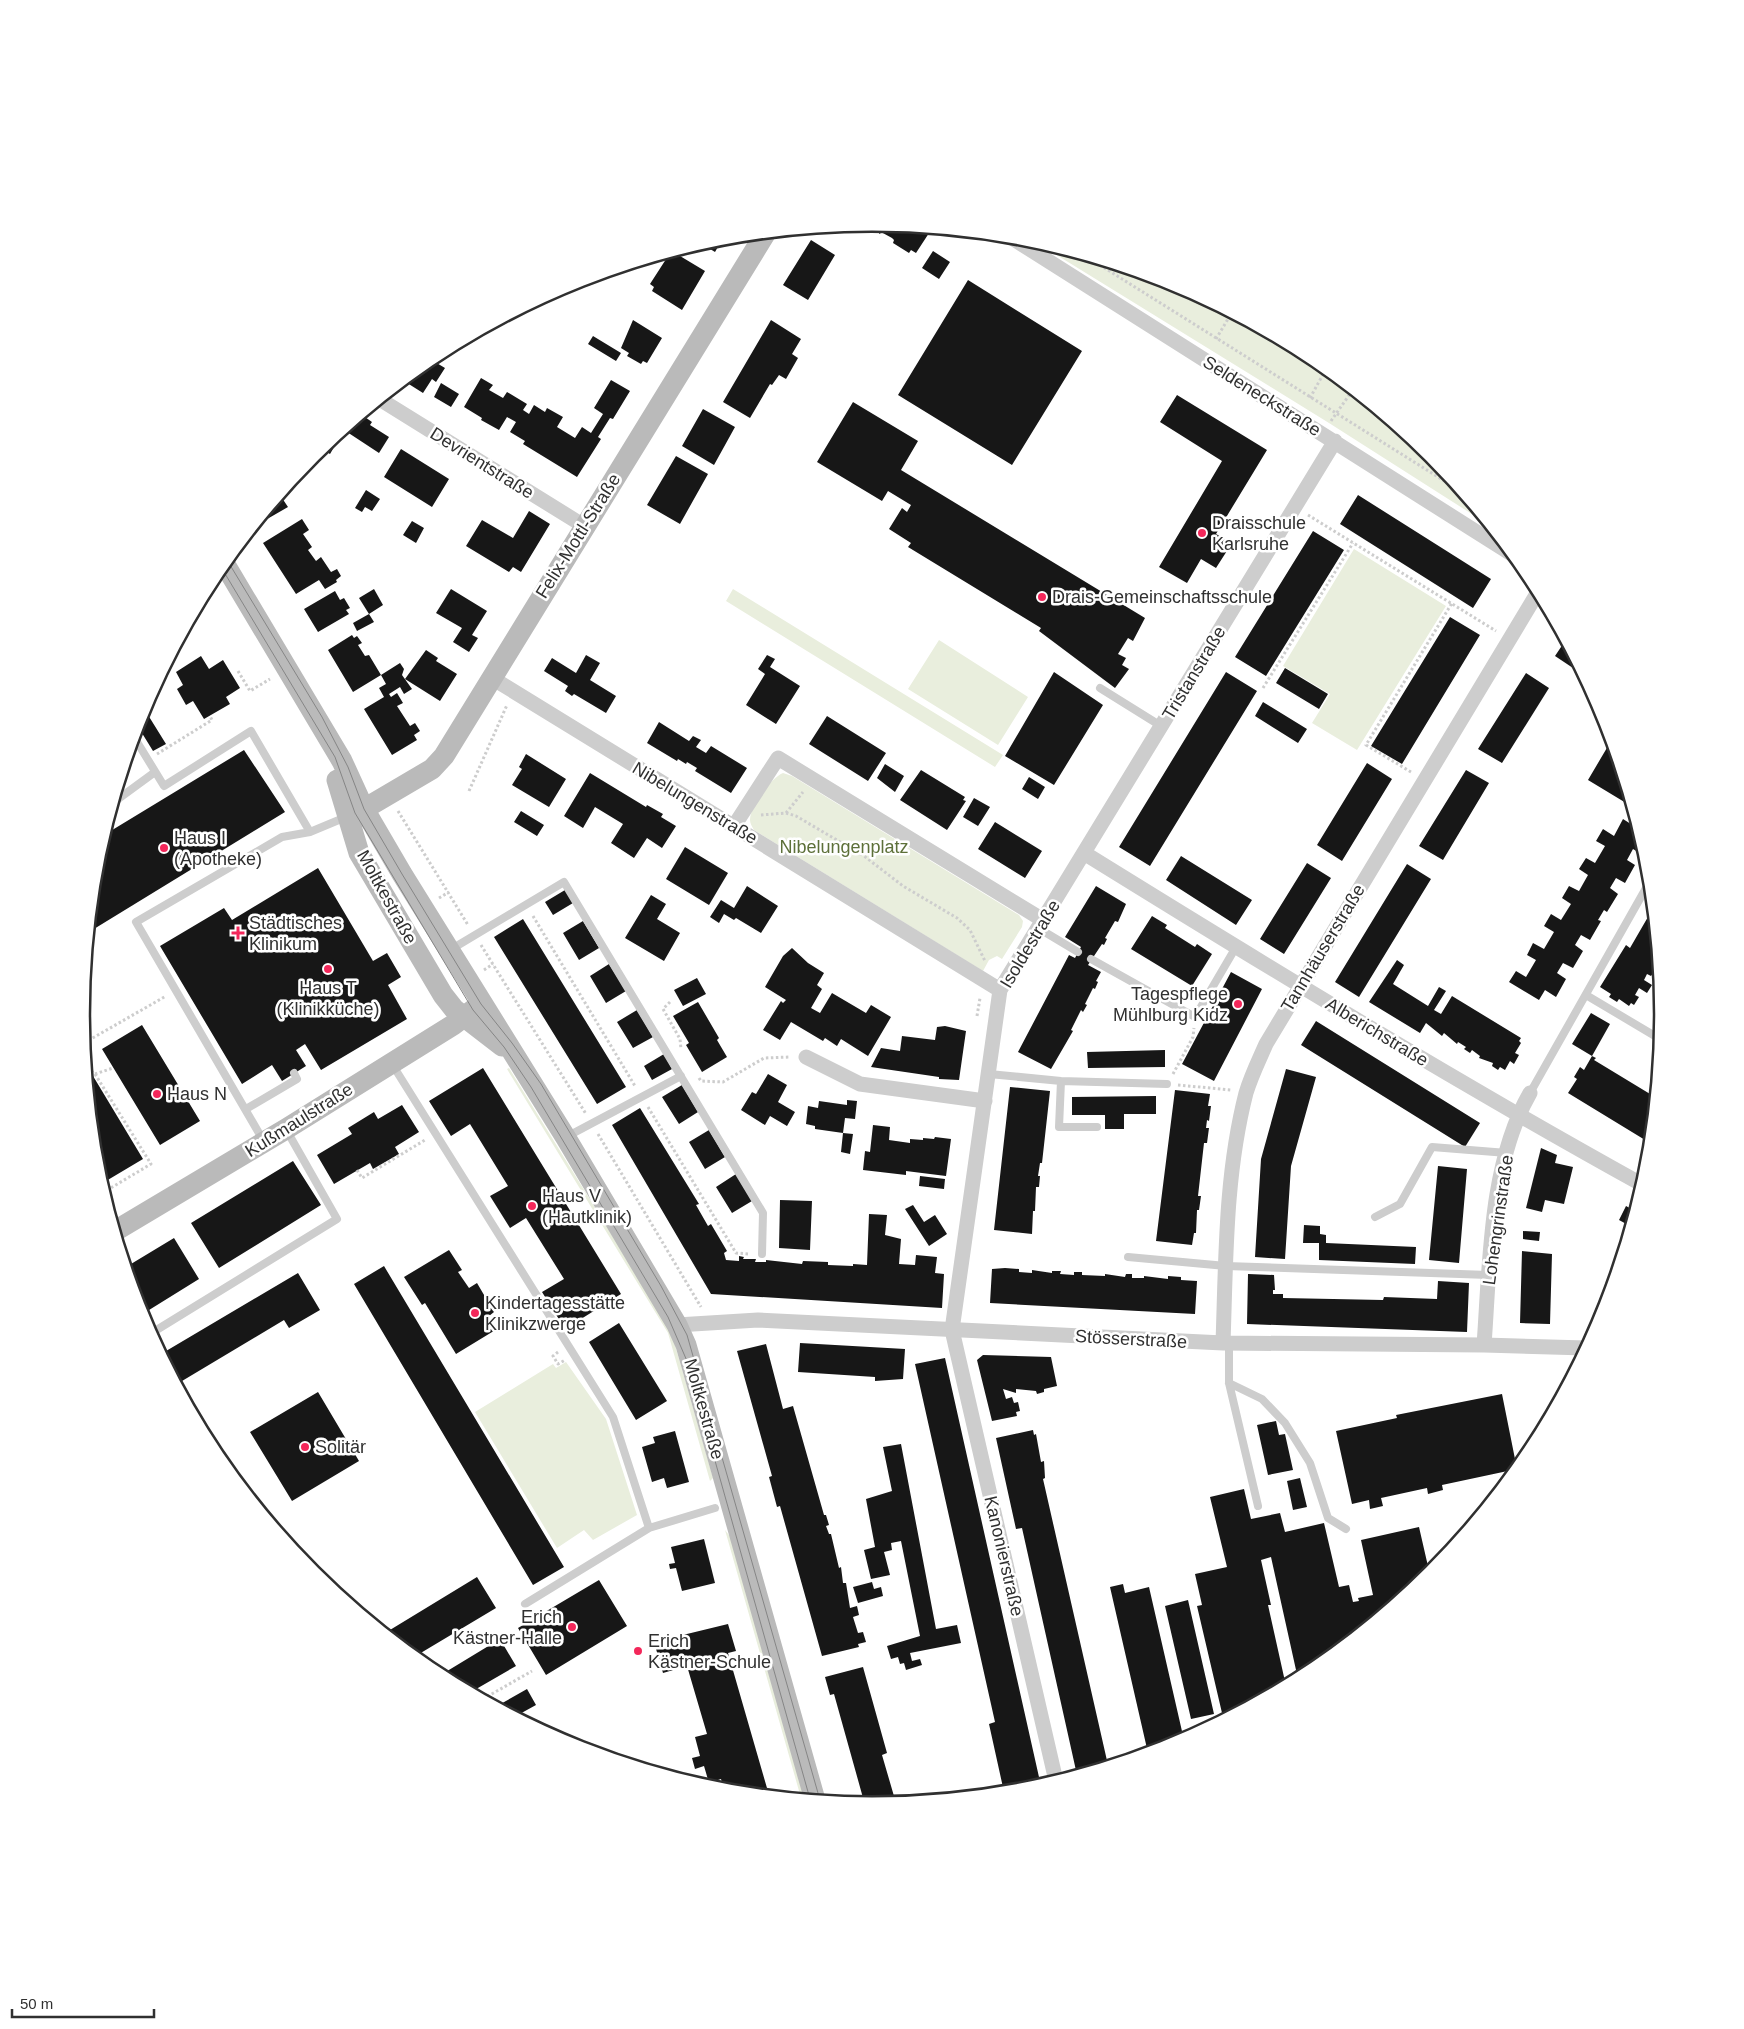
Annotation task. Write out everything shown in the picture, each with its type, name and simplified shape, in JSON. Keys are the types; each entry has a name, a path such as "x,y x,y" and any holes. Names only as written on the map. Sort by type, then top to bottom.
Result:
{"main road":[{"name":"Felix-Mottl-Straße","path":"364,808 432,769 444,756 761,241"},
{"name":"Moltkestraße","path":"229,571 342,762 364,808 448,950 473,1010 513,1053 566,1138 676,1324 686,1345 813,1794"},
{"name":"Moltkestraße","path":"364,808 359,853 443,995 454,1010 473,1010"},
{"name":"Kußmaulstraße","path":"120,1228 286,1129 473,1010"}],"street":[{"name":"Seldeneckstraße","path":"1029,249 1497,545"},
{"name":"Devrientstraße","path":"385,403 584,526"},
{"name":"Tristanstraße","path":"1084,853 1295,507 1329,438"},
{"name":"Tannhäuserstraße","path":"1226,1343 1227,1225 1232,1166 1247,1092 1266,1044 1299,986 1534,599"},
{"name":"Nibelungenstraße","path":"492,678 737,821 1000,990"},
{"path":"737,821 778,758 1041,924"},
{"name":"Isoldestraße","path":"952,1330 1000,990 1084,853"},
{"name":"Alberichstraße","path":"1084,853 1299,986 1517,1116 1636,1181"},
{"path":"806,1057 860,1084 985,1101"},
{"name":"Lohengrinstraße","path":"1484,1345 1489,1275 1500,1177 1517,1116 1530,1093"},
{"name":"Stösserstraße","path":"676,1324 758,1320 1226,1343 1579,1348"},
{"name":"Kanonierstraße","path":"952,1330 1054,1774"}],"lane":[{"path":"1100,688 1162,726"},
{"path":"139,745 164,786 251,731 310,832"},
{"path":"122,796 155,772"},
{"path":"264,1142 136,922 282,837 310,832 364,808"},
{"path":"448,950 564,882 763,1214 762,1254"},
{"name":"Lohengrinstraße","path":"1530,1093 1644,892"},
{"path":"1041,924 1078,952"},
{"path":"1091,959 1194,1016 1236,947"},
{"path":"1586,995 1653,1035"},
{"path":"391,1062 613,1417 649,1528"},
{"path":"246,1109 297,1079 294,1073"},
{"path":"989,1074 1061,1081 1168,1084"},
{"path":"566,1138 680,1076"},
{"path":"1061,1081 1059,1128 1097,1127"},
{"path":"157,1330 337,1219 286,1129"},
{"path":"1375,1217 1400,1204 1432,1147 1507,1153"},
{"path":"1128,1257 1226,1266 1489,1275"},
{"path":"1226,1343 1229,1383 1258,1506"},
{"path":"1229,1383 1262,1399 1285,1423 1310,1463 1328,1518 1346,1529"},
{"path":"525,1604 649,1528 715,1508"}],"path":[{"path":"1105,269 1441,479"},
{"path":"1216,339 1228,318"},
{"path":"1310,398 1322,376"},
{"path":"1329,438 1338,414 1349,395"},
{"path":"1295,507 1510,640"},
{"path":"1263,688 1353,543"},
{"path":"1424,780 1366,745 1452,603"},
{"path":"238,671 250,691 273,678"},
{"path":"469,791 506,707 516,693"},
{"path":"147,759 212,720 210,716"},
{"path":"786,813 797,802 811,779"},
{"path":"364,808 398,811 592,1125 702,1308 706,1322"},
{"path":"737,821 786,813 796,816 864,856 903,886 957,918 970,930 988,970 982,980"},
{"path":"91,1039 176,990"},
{"path":"670,1002 663,1009 680,1040 680,1046 684,1053"},
{"path":"1194,1016 1193,1037 1168,1084 1247,1092"},
{"path":"697,1074 701,1081 723,1082 764,1058 769,1057"},
{"path":"110,1188 151,1164 95,1074 113,1068"},
{"path":"357,1170 362,1178 436,1133"},
{"path":"488,1696 532,1671"}],"green space":[{"path":"1057,255 1123,274 1171,292 1218,313 1263,337 1306,364 1348,394 1388,427 1425,462 1473,515 1329,423"},
{"path":"1354,549 1446,606 1357,750 1312,723 1330,694 1283,666"},
{"path":"733,589 1003,755 995,767 726,601"},
{"path":"939,640 1028,697 998,745 908,689"},
{"name":"Nibelungenplatz","path":"783,773 792,776 1019,915 1023,921 1022,927 1002,959 997,956 989,960 983,971 754,830 750,820 754,807 773,780"},
{"path":"509,1068 671,1331 713,1478 710,1481 668,1333 507,1069"},
{"path":"566,1362 606,1419 637,1515 593,1540 584,1530 557,1548 475,1412 553,1364 556,1368"},
{"path":"725,1530 732,1539 804,1793 800,1793"}],"building":[{"path":"882,232 928,234 916,253 911,250 909,253 893,243 894,240"},
{"path":"811,240 835,255 808,300 783,285"},
{"path":"933,251 950,262 939,279 922,268"},
{"path":"681,257 705,271 682,310 652,291 654,287 650,284 665,260 670,259"},
{"path":"968,280 1082,351 1012,465 898,395"},
{"path":"633,320 662,338 647,363 643,361 641,364 627,356 629,353 621,348"},
{"path":"771,320 801,339 792,354 798,358 786,379 779,375 772,385 770,384 750,418 723,402"},
{"path":"593,336 621,353 616,361 588,344"},
{"path":"438,364 445,368 436,382 432,379 423,393 409,384"},
{"path":"481,378 493,385 489,390 503,398 507,392 527,404 523,410 529,414 534,405 545,412 547,408 563,417 557,427 575,438 582,427 591,433 603,414 594,408 611,380 630,391 613,419 610,418 598,437 601,439 577,477 523,444 525,441 510,432 516,422 507,417 499,430 481,420 482,418 464,407"},
{"path":"441,383 459,394 451,407 434,397"},
{"path":"1177,395 1267,450 1216,534 1232,543 1216,568 1201,559 1187,583 1159,567 1222,461 1160,422"},
{"path":"853,402 918,441 901,470 1145,618 1133,641 1128,638 1118,654 1126,658 1122,665 1129,669 1115,688 1039,631 1041,628 908,547 911,543 889,529 902,508 907,512 911,505 888,491 882,501 817,462"},
{"path":"703,409 735,427 714,465 682,446"},
{"path":"367,418 372,422 370,425 389,437 379,453 349,433"},
{"path":"401,449 449,479 432,507 384,477"},
{"path":"676,456 708,474 680,524 647,505"},
{"path":"366,490 380,499 372,511 365,507 362,512 355,508"},
{"path":"1358,495 1491,579 1473,608 1340,524"},
{"path":"283,500 288,507 268,519"},
{"path":"529,511 550,524 521,572 513,567 509,572 466,546 482,520 513,538"},
{"path":"302,519 309,530 303,534 312,547 308,550 316,561 321,557 331,572 337,569 341,576 336,580 337,582 325,589 319,580 296,594 263,543"},
{"path":"412,521 424,528 416,543 403,535"},
{"path":"1313,531 1344,550 1266,676 1235,657"},
{"path":"374,589 383,605 369,614 359,598"},
{"path":"451,589 487,611 472,635 478,638 469,652 453,642 462,628 436,613"},
{"path":"335,591 340,600 344,598 350,608 346,610 349,614 318,632 304,609"},
{"path":"369,614 374,622 357,631 353,623"},
{"path":"1450,617 1480,635 1402,764 1371,746"},
{"path":"352,635 354,638 357,636 362,643 358,645 365,656 369,655 381,675 353,692 328,650"},
{"path":"1561,647 1572,667 1555,656"},
{"path":"426,650 438,658 436,661 457,674 440,701 405,679"},
{"path":"586,655 600,663 590,680 616,696 606,713 574,694 572,696 565,691 568,686 544,671 552,658 576,673"},
{"path":"767,655 775,659 770,667 800,686 776,724 746,705 765,674 758,669"},
{"path":"201,656 209,669 223,660 240,688 226,697 230,704 204,719 193,701 186,705 177,689 183,685 176,672"},
{"path":"400,663 404,669 402,675 412,689 404,694 400,687 389,694 391,697 397,693 403,703 397,706 410,726 415,723 420,731 414,735 417,740 392,755 364,709 384,697 379,688 386,684 381,675"},
{"path":"1285,668 1328,694 1319,709 1276,683"},
{"path":"1054,672 1103,705 1054,785 1005,756"},
{"path":"1226,672 1257,691 1150,866 1119,847"},
{"path":"1526,673 1549,688 1502,763 1478,749"},
{"path":"1263,702 1307,729 1298,743 1255,716"},
{"path":"827,716 886,753 868,781 809,744"},
{"path":"149,717 166,744 153,751 143,734"},
{"path":"659,722 689,741 693,736 701,740 696,747 706,753 711,746 747,768 731,793 695,771 697,768 687,762 686,764 678,759 677,761 647,743"},
{"path":"1607,749 1624,802 1588,780"},
{"name":"Haus I (Apotheke)","path":"244,750 285,812 95,928 105,862 113,830"},
{"path":"526,754 566,779 549,807 512,785 522,769 519,767"},
{"path":"1367,763 1392,779 1342,861 1317,845"},
{"path":"885,764 904,776 895,792 877,778"},
{"path":"921,770 965,797 963,800 966,801 947,830 900,800"},
{"path":"1466,770 1489,783 1443,860 1419,846"},
{"path":"590,773 646,807 647,805 663,814 661,817 676,826 662,848 647,838 634,858 611,843 623,824 595,807 583,828 564,816"},
{"path":"1029,777 1045,787 1038,799 1022,789"},
{"path":"974,798 990,807 978,826 963,817"},
{"path":"521,811 544,825 537,836 514,822"},
{"path":"1623,819 1630,823 1636,851 1633,849 1627,860 1635,865 1625,883 1616,878 1610,888 1618,894 1607,912 1604,910 1598,920 1601,921 1590,940 1581,935 1575,945 1583,951 1573,968 1563,963 1557,973 1566,979 1556,997 1545,990 1539,1000 1509,982 1516,971 1526,977 1536,960 1527,955 1533,943 1544,949 1554,932 1544,926 1551,914 1561,920 1571,904 1562,898 1569,886 1579,891 1588,875 1579,869 1586,858 1595,863 1605,846 1596,841 1603,829 1614,836"},
{"path":"995,822 1042,851 1025,878 978,849"},
{"path":"685,847 728,873 709,905 666,879"},
{"path":"1181,856 1252,900 1236,925 1166,880"},
{"path":"1307,863 1331,878 1284,954 1260,939"},
{"path":"1407,864 1431,879 1359,997 1335,982"},
{"path":"318,868 373,961 387,953 401,977 388,985 407,1019 321,1070 305,1044 296,1050 306,1066 282,1081 272,1065 242,1084 160,946 224,908 232,920"},
{"path":"747,886 778,906 761,933 736,918 734,920 724,914 719,923 710,917 721,900 734,908"},
{"path":"1096,886 1126,904 1118,922 1115,921 1105,938 1107,939 1104,945 1102,944 1088,965 1101,972 1096,981 1098,982 1085,1004 1087,1005 1083,1012 1081,1010 1071,1030 1073,1031 1051,1069 1018,1052 1069,955 1075,958 1081,947 1065,937"},
{"path":"565,890 573,903 553,915 545,902"},
{"path":"651,895 666,904 657,919 680,933 664,961 625,938"},
{"path":"1152,916 1167,925 1165,928 1195,947 1197,944 1212,954 1192,986 1131,949"},
{"path":"1648,918 1652,974 1651,976 1647,974 1644,980 1652,985 1647,993 1639,988 1635,995 1639,997 1634,1005 1631,1003 1629,1006 1619,999 1617,1002 1609,997 1611,994 1600,987 1626,945 1630,948"},
{"path":"523,919 626,1087 597,1104 494,937"},
{"path":"583,921 599,948 579,960 563,933"},
{"path":"792,948 808,963 824,973 817,985 822,989 811,1008 820,1013 832,993 866,1013 871,1005 891,1017 868,1056 841,1039 837,1046 825,1038 823,1041 791,1022 780,1040 763,1030 781,1001 783,1003 786,1000 765,987 783,956"},
{"path":"1397,960 1404,965 1393,984 1428,1006 1439,987 1446,991 1434,1010 1441,1014 1452,996 1521,1038 1519,1041 1521,1043 1515,1053 1519,1055 1514,1064 1510,1061 1505,1070 1500,1067 1498,1070 1492,1066 1493,1063 1479,1058 1480,1056 1472,1050 1470,1053 1464,1049 1466,1047 1458,1042 1457,1044 1444,1033 1442,1036 1426,1023 1420,1033 1369,1002"},
{"path":"609,964 626,991 606,1003 590,976"},
{"path":"1231,972 1262,989 1214,1081 1182,1064"},
{"path":"697,978 706,994 683,1006 674,990"},
{"path":"698,1002 719,1038 717,1040 727,1057 702,1072 686,1045 689,1043 673,1016"},
{"path":"637,1010 653,1037 633,1048 617,1022"},
{"path":"1591,1013 1610,1024 1592,1056 1572,1044"},
{"path":"1316,1021 1480,1123 1465,1147 1301,1045"},
{"name":"Haus N","path":"142,1025 200,1121 160,1145 102,1049"},
{"path":"945,1026 966,1031 959,1080 939,1079 939,1077 871,1067 881,1048 900,1051 902,1036 935,1040 937,1027"},
{"path":"1165,1050 1165,1067 1088,1068 1087,1052"},
{"path":"664,1054 672,1069 652,1080 644,1066"},
{"path":"1592,1056 1596,1058 1594,1060 1649,1094 1643,1139 1568,1093 1577,1079 1574,1077 1580,1067 1584,1070"},
{"name":"Haus V (Hautklinik)","path":"483,1068 621,1294 565,1329 542,1292 564,1279 526,1218 510,1228 490,1196 508,1186 470,1124 451,1136 429,1101"},
{"path":"1286,1069 1316,1077 1291,1166 1285,1259 1255,1257 1261,1159"},
{"path":"768,1074 787,1085 778,1102 795,1112 787,1126 770,1116 765,1125 741,1110 752,1092 756,1094"},
{"path":"93,1076 143,1159 108,1180 97,1117"},
{"path":"682,1085 698,1112 679,1124 662,1097"},
{"path":"1010,1087 1050,1091 1042,1163 1040,1163 1038,1176 1040,1176 1039,1187 1036,1187 1032,1234 994,1230"},
{"path":"1175,1090 1210,1094 1208,1106 1211,1106 1206,1128 1209,1128 1207,1143 1204,1143 1198,1196 1201,1196 1199,1210 1197,1210 1196,1233 1194,1233 1192,1245 1156,1241"},
{"path":"1156,1096 1156,1114 1124,1114 1124,1129 1105,1129 1105,1115 1072,1115 1072,1097"},
{"path":"847,1100 857,1101 855,1119 845,1118 843,1133 815,1129 815,1126 806,1124 808,1106 818,1108 819,1101 847,1105"},
{"path":"402,1105 419,1132 395,1147 399,1154 373,1169 370,1163 334,1184 317,1155 352,1134 348,1128 374,1112 378,1119"},
{"path":"640,1108 699,1204 696,1205 708,1226 711,1224 727,1251 724,1253 726,1260 739,1261 739,1256 744,1257 743,1259 756,1259 755,1262 766,1262 766,1260 802,1264 803,1261 828,1262 828,1265 867,1265 869,1214 887,1215 885,1235 901,1239 899,1264 915,1265 916,1255 937,1257 935,1273 944,1274 942,1308 711,1294 612,1125"},
{"path":"873,1125 890,1127 889,1140 910,1143 910,1139 923,1140 923,1138 934,1139 935,1137 951,1139 946,1176 906,1171 906,1175 863,1170 865,1151 870,1152"},
{"path":"709,1130 725,1157 705,1169 689,1142"},
{"path":"843,1133 853,1134 850,1154 841,1152"},
{"path":"1541,1148 1557,1155 1555,1163 1573,1167 1564,1204 1545,1200 1542,1212 1526,1208"},
{"path":"293,1161 321,1205 219,1268 191,1223"},
{"path":"1438,1166 1467,1169 1459,1263 1429,1260"},
{"path":"736,1174 752,1201 732,1213 716,1187"},
{"path":"920,1176 945,1179 944,1189 919,1186"},
{"path":"780,1200 812,1201 810,1250 779,1248"},
{"path":"913,1205 924,1222 935,1215 947,1234 929,1246 905,1209"},
{"path":"1626,1206 1629,1208 1625,1223 1619,1220"},
{"path":"1304,1225 1320,1226 1320,1234 1326,1235 1326,1243 1416,1247 1415,1264 1319,1260 1319,1243 1303,1243"},
{"path":"1523,1231 1540,1232 1539,1241 1523,1239"},
{"path":"174,1238 199,1279 149,1310 131,1264"},
{"path":"449,1250 462,1270 458,1272 469,1288 477,1283 494,1312 489,1316 497,1329 456,1354 425,1303 422,1305 404,1277"},
{"path":"1522,1251 1552,1254 1550,1324 1520,1323"},
{"path":"384,1266 564,1567 533,1585 354,1284"},
{"path":"992,1269 1019,1269 1019,1272 1032,1273 1032,1270 1052,1273 1052,1271 1061,1271 1060,1274 1074,1275 1074,1272 1082,1272 1082,1275 1105,1276 1105,1274 1125,1277 1126,1274 1132,1274 1132,1278 1144,1278 1144,1276 1168,1279 1168,1276 1181,1277 1181,1280 1197,1281 1195,1314 990,1303"},
{"path":"298,1273 320,1310 289,1328 284,1320 182,1381 167,1351"},
{"path":"1248,1274 1274,1275 1275,1290 1273,1290 1273,1294 1283,1294 1283,1298 1383,1300 1384,1297 1437,1299 1438,1281 1469,1283 1467,1332 1247,1324"},
{"path":"619,1323 667,1401 636,1420 589,1342"},
{"path":"800,1343 905,1349 903,1379 875,1381 875,1377 798,1372"},
{"path":"766,1344 783,1409 793,1406 824,1515 826,1515 829,1525 826,1526 829,1534 831,1534 839,1568 841,1567 843,1583 846,1583 850,1608 857,1606 859,1615 853,1617 858,1633 863,1632 866,1642 858,1644 859,1647 822,1656 780,1506 777,1507 769,1477 772,1476 737,1351"},
{"path":"983,1355 1051,1357 1057,1386 1044,1389 1044,1392 1037,1394 1036,1391 1016,1389 1016,1393 1003,1389 1006,1399 1012,1397 1014,1403 1018,1402 1020,1411 1016,1412 1017,1416 992,1421 977,1360"},
{"path":"945,1358 1039,1778 1002,1785 989,1724 995,1722 915,1364"},
{"name":"Solitär","path":"318,1392 359,1461 292,1501 250,1432"},
{"path":"1502,1394 1515,1459 1506,1471 1442,1485 1443,1490 1428,1494 1427,1488 1381,1498 1383,1506 1370,1509 1369,1500 1352,1504 1336,1431 1397,1418 1396,1415"},
{"path":"1276,1421 1279,1435 1285,1434 1293,1470 1268,1475 1257,1425"},
{"path":"1033,1430 1034,1435 1036,1434 1041,1462 1044,1461 1045,1478 1043,1479 1107,1760 1076,1769 1022,1528 1016,1529 996,1438"},
{"path":"675,1431 689,1482 667,1488 664,1478 652,1482 642,1447 655,1443 653,1437"},
{"path":"901,1444 936,1629 957,1625 961,1643 910,1653 912,1661 920,1659 922,1665 906,1670 904,1663 900,1664 898,1657 891,1659 887,1646 920,1636 901,1541 891,1543 892,1550 884,1552 890,1575 871,1579 864,1550 875,1547 866,1499 892,1491 883,1447"},
{"path":"1300,1478 1307,1507 1293,1510 1287,1481"},
{"path":"1244,1489 1251,1519 1280,1513 1285,1532 1324,1523 1339,1587 1349,1585 1353,1602 1359,1601 1358,1598 1373,1595 1361,1540 1419,1527 1428,1564 1388,1602 1348,1635 1296,1671 1271,1557 1261,1560 1271,1605 1268,1605 1284,1679 1222,1713 1197,1606 1202,1605 1195,1574 1227,1567 1210,1497"},
{"path":"704,1539 715,1583 682,1591 676,1568 670,1569 669,1564 675,1563 671,1547"},
{"path":"477,1577 496,1608 421,1653 390,1630"},
{"name":"Erich Kästner-Halle","path":"599,1580 627,1626 546,1675 518,1628"},
{"path":"872,1582 874,1589 881,1587 883,1596 858,1603 853,1587"},
{"path":"1123,1584 1125,1593 1149,1587 1182,1732 1146,1746 1110,1587"},
{"path":"1188,1600 1214,1714 1191,1719 1165,1606"},
{"path":"728,1624 736,1651 728,1653 767,1790 722,1781 721,1779 717,1780 708,1778 704,1766 695,1769 692,1758 700,1756 695,1737 707,1734 687,1666 663,1673 654,1642"},
{"path":"500,1639 516,1666 476,1689 447,1671"},
{"path":"863,1667 887,1753 882,1755 894,1796 862,1796 834,1694 830,1695 825,1677"},
{"path":"527,1689 536,1705 521,1713 502,1703"}],"tram line":[{"path":"231,567 322,717 348,767 364,809 402,874 481,1004 541,1084 661,1286 687,1335 818,1795"},
{"path":"226,575 335,757 355,813 473,1010 504,1047 531,1087 668,1317 687,1361 809,1794"}],"place":[{"name":"Draisschule Karlsruhe","path":"1202,533"},
{"name":"Drais-Gemeinschaftsschule","path":"1042,597"},
{"name":"Haus I (Apotheke)","path":"164,848"},
{"name":"Städtisches Klinikum","path":"238,933"},
{"name":"Haus T (Klinikküche)","path":"328,969"},
{"name":"Tagespflege Mühlburg Kidz","path":"1238,1004"},
{"name":"Haus N","path":"157,1094"},
{"name":"Haus V (Hautklinik)","path":"532,1206"},
{"name":"Kindertagesstätte Klinikzwerge","path":"475,1313"},
{"name":"Solitär","path":"305,1447"},
{"name":"Erich Kästner-Halle","path":"572,1627"},
{"name":"Erich Kästner-Schule","path":"638,1651"}]}
